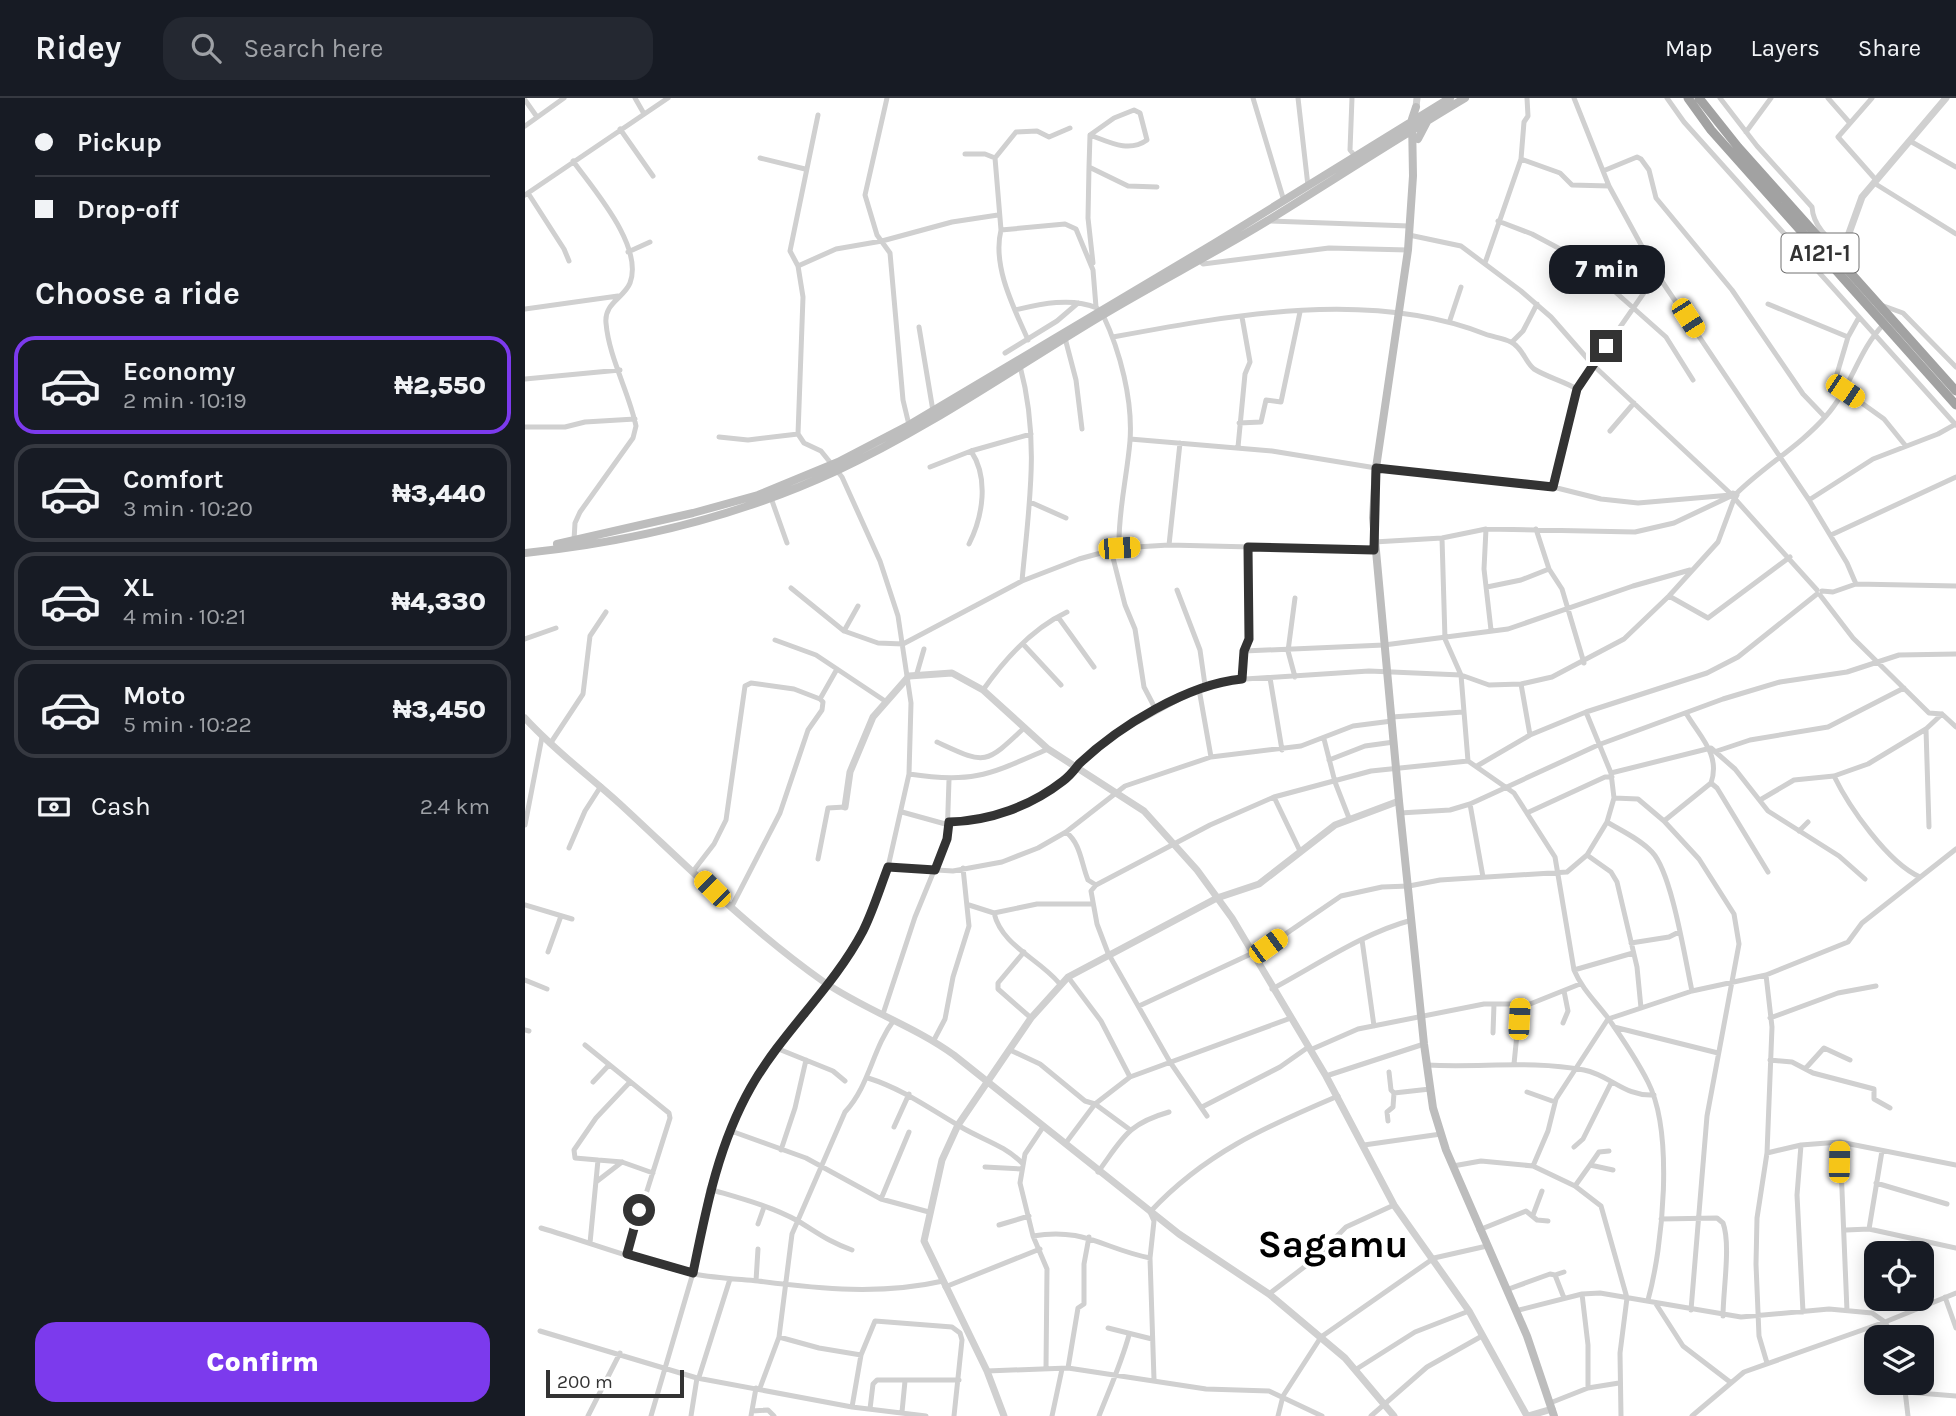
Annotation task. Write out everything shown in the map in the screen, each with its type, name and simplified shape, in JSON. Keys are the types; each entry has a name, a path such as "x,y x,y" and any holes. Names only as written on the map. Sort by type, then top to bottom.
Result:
{"highway":[{"name":"A121-1","path":"1688,98 1710,130 1956,391"},
{"name":"A121-1","path":"1699,98 1738,147 1839,261 1872,302 1883,325 1956,405"}],"main road":[{"path":"525,550 694,513 758,495 835,467 1284,201 1416,115 1450,98"},
{"path":"1416,141 1429,119 1465,98"},
{"path":"1416,115 1429,119"},
{"path":"525,550 699,521 771,498 899,439 1065,338 1099,310 1199,260 1267,221 1398,138 1416,115"},
{"path":"1416,115 1408,250 1376,468 1374,546 1421,1019 1430,1089 1441,1134 1479,1230 1527,1336 1552,1409"},
{"path":"1398,138 1416,141"}],"street":[{"path":"525,126 565,98"},
{"path":"635,98 643,112"},
{"path":"569,261 564,249 526,194 643,112 668,98"},
{"path":"887,98 865,195 882,241 890,253 903,400 909,425"},
{"path":"1253,98 1284,201"},
{"path":"1298,98 1307,186"},
{"path":"1352,98 1350,150 1355,156"},
{"path":"1485,263 1521,159 1528,116 1527,98"},
{"path":"1574,98 1609,186 1657,274 1809,500 1856,583"},
{"path":"1668,98 1684,122 1858,319 1956,424 1849,472 1809,500"},
{"path":"1720,98 1812,207 1813,219 1822,231 1843,247"},
{"path":"1746,132 1771,98"},
{"path":"1828,98 1849,122"},
{"path":"1872,98 1838,137 1875,182 1956,234"},
{"path":"1839,261 1854,214 1875,182 1946,98"},
{"path":"525,100 537,117"},
{"path":"1134,110 1140,113 1147,140 1139,146 1121,147 1090,135 1114,118 1134,110"},
{"path":"651,1416 693,1273 709,1189 731,1131 750,1089 776,1048 828,984 863,932 888,867 909,774 913,674 903,644 898,616 880,561 835,467 821,451 804,443 798,434 803,297 798,266 790,251 818,115"},
{"path":"1028,340 1004,276 998,239 1001,230 995,158 1016,132 1037,131 1049,137 1070,128"},
{"path":"620,129 653,176"},
{"path":"1090,135 1088,218 1093,270 1099,310 1114,337 1125,389 1130,439 1118,513 1119,548"},
{"path":"1910,141 1956,167"},
{"path":"965,154 985,154 995,158"},
{"path":"760,158 805,169"},
{"path":"1603,171 1637,158 1641,159 1649,170 1655,198 1731,290 1803,394 1825,417"},
{"path":"1521,159 1560,173 1572,185 1609,186"},
{"path":"573,161 619,226 628,252 631,279 628,287 608,310 606,324 635,419 633,438 580,512 575,523 574,540"},
{"path":"1089,167 1128,186 1157,187"},
{"path":"798,266 836,249 882,241 952,222 998,215"},
{"path":"1267,221 1409,230 1461,246 1485,263 1537,304 1593,365 1733,496 1790,557 1853,638 1929,712 1942,714 1956,727"},
{"path":"1498,221 1532,234 1577,258 1666,337 1693,380"},
{"path":"1001,230 1071,226 1080,235 1093,270"},
{"path":"628,252 650,242"},
{"path":"1199,260 1203,264 1329,248 1408,250"},
{"path":"1553,487 1577,389 1657,274"},
{"path":"1450,320 1461,287"},
{"path":"525,309 618,296"},
{"path":"1872,302 1903,313 1956,367"},
{"path":"1015,310 1034,304 1078,303 1099,310"},
{"path":"1005,353 1028,340 1078,303"},
{"path":"1512,342 1523,331 1537,304"},
{"path":"1768,304 1848,337"},
{"path":"1114,337 1242,317 1351,307 1400,310 1450,320 1512,342 1527,356 1534,369 1577,389"},
{"path":"1240,423 1261,422 1266,400 1282,401 1300,312"},
{"path":"1238,447 1245,374 1251,362 1242,317"},
{"path":"1837,374 1848,337 1858,319"},
{"path":"791,588 844,631 878,643 903,644 1022,581 1119,548 1169,545 1374,546 1442,538 1486,529 1635,532 1654,529 1733,496 1825,417 1845,391 1874,335 1883,325"},
{"path":"919,327 933,411"},
{"path":"1065,338 1076,380 1082,429"},
{"path":"1020,365 1031,409 1034,461 1022,581"},
{"path":"525,379 620,370"},
{"path":"1845,391 1884,419 1905,445"},
{"path":"1610,431 1634,402"},
{"path":"525,427 565,427 585,422 635,419"},
{"path":"719,437 748,440 798,434"},
{"path":"930,467 971,450 1031,434"},
{"path":"1130,439 1238,447 1376,468 1553,487 1601,499 1638,503 1733,496"},
{"path":"1169,545 1179,443"},
{"path":"969,544 977,527 982,502 979,463 971,450"},
{"path":"1831,535 1956,477"},
{"path":"902,813 949,824 1001,814 1061,783 1121,731 1202,687 1242,679 1387,672 1461,675 1489,685 1521,684 1552,677 1584,663 1624,639 1669,596 1718,542 1733,496"},
{"path":"771,498 787,542"},
{"path":"1030,502 1066,518"},
{"path":"1486,529 1484,569 1491,630"},
{"path":"1537,529 1549,569 1559,582 1584,663"},
{"path":"1442,538 1445,639 1461,675 1468,761"},
{"path":"1242,679 1244,651 1249,639 1248,547"},
{"path":"1111,550 1125,605 1135,629 1144,687 1156,710"},
{"path":"1669,596 1708,618 1790,557"},
{"path":"1487,587 1521,580 1549,569"},
{"path":"1244,651 1384,645 1508,629 1567,611 1633,586 1690,570"},
{"path":"1477,766 1530,734 1586,712 1707,673 1747,651 1819,593 1833,592 1856,583 1956,586"},
{"path":"1177,590 1200,650 1211,757"},
{"path":"1294,677 1288,651 1295,597"},
{"path":"844,631 858,606"},
{"path":"549,744 583,694 590,636 607,612"},
{"path":"983,690 1000,666 1023,644 1067,612"},
{"path":"1058,617 1094,667"},
{"path":"525,639 556,628"},
{"path":"775,640 816,655 885,701"},
{"path":"1023,644 1061,685"},
{"path":"818,859 828,808 845,807 850,772 873,717 885,701 913,674 924,649"},
{"path":"1400,813 1450,810 1470,804 1598,745 1780,682 1847,671 1899,654 1956,653"},
{"path":"820,699 837,669"},
{"path":"913,674 952,673 983,690 1048,749 1144,811 1174,843 1217,898 1251,952 1338,1096 1394,1205 1469,1311 1528,1416 1552,1409 1588,1388 1619,1383"},
{"path":"1270,678 1282,750"},
{"path":"694,870 726,820 745,686 751,682 794,689 820,699 823,702 822,710 808,730 780,813 731,908"},
{"path":"1521,684 1530,734"},
{"path":"1529,812 1611,775 1749,740 1828,727 1904,688"},
{"path":"888,867 935,870 1002,862 1024,855 1066,832 1125,786 1211,757 1282,750 1324,739 1353,726 1392,719 1463,712"},
{"path":"1139,1006 1268,946 1341,896 1382,887 1409,886 1440,880 1567,872 1587,855 1607,822 1614,798 1611,775 1586,712"},
{"path":"1686,713 1767,811 1839,856 1865,879"},
{"path":"1760,800 1794,780 1833,776 1868,764 1926,729 1942,714"},
{"path":"525,718 549,744 601,786 694,870 764,939 828,984 934,1040 1150,1212 1269,1294 1321,1337 1355,1370 1394,1416"},
{"path":"937,742 976,760 986,758 1024,728"},
{"path":"1926,729 1929,827"},
{"path":"525,825 542,737"},
{"path":"1324,739 1335,782 1349,818"},
{"path":"1329,760 1365,746 1394,742"},
{"path":"909,774 949,780 986,776 1048,749"},
{"path":"1664,821 1711,783 1714,750"},
{"path":"1207,1116 1170,1062 1108,953 1092,904 1091,891 1096,885 1148,860 1174,843 1274,797 1397,767 1468,761 1505,786 1529,812 1555,857 1574,970 1580,985 1608,1018 1654,1096 1662,1138 1661,1219 1655,1275 1648,1300"},
{"path":"1833,776 1848,805 1894,857 1919,878"},
{"path":"883,1014 947,839 949,780"},
{"path":"1711,783 1717,788 1767,872"},
{"path":"569,848 585,811 601,786"},
{"path":"1274,797 1300,851"},
{"path":"1614,798 1638,799 1664,821 1699,859 1734,914 1739,944 1707,1116 1691,1310"},
{"path":"954,1416 965,1338 924,1241 929,1212 942,1160 958,1125 1031,1018 1067,977 1108,953 1217,898 1259,884 1300,851 1349,818 1399,801"},
{"path":"1470,804 1483,877"},
{"path":"1607,822 1654,853 1663,873 1692,991"},
{"path":"1799,831 1808,822"},
{"path":"1066,832 1074,838 1081,853 1087,880 1096,885"},
{"path":"1533,1166 1548,1131 1555,1102 1573,1069 1608,1018 1692,991 1766,975 1848,942 1862,923 1956,849"},
{"path":"1587,855 1615,876 1633,953 1641,1008"},
{"path":"934,1040 945,1019 953,976 969,926 969,905 963,868"},
{"path":"969,905 994,913 1037,904 1092,904"},
{"path":"525,905 572,919"},
{"path":"994,913 1002,935 1045,967 1059,984"},
{"path":"548,952 561,916"},
{"path":"1272,989 1362,940 1391,926 1412,920"},
{"path":"1631,943 1669,937 1679,932"},
{"path":"1362,940 1374,1026"},
{"path":"1024,952 998,983 998,989 1031,1018"},
{"path":"1574,970 1633,953"},
{"path":"1766,975 1770,1018 1767,1153 1757,1218 1756,1264 1760,1346 1766,1363"},
{"path":"1067,977 1101,1021 1130,1077"},
{"path":"525,980 547,989"},
{"path":"1202,1107 1309,1049 1358,1029 1494,1004 1542,1001 1580,985"},
{"path":"1770,1018 1837,993 1876,986"},
{"path":"1563,1023 1568,1011 1564,991"},
{"path":"1493,1033 1494,1004"},
{"path":"1514,1064 1520,1004"},
{"path":"1065,1144 1095,1104 1130,1077 1291,1018"},
{"path":"774,1416 768,1410 751,1413 779,1337 787,1261 798,1221 845,1112 859,1096 869,1077 883,1034 894,1020"},
{"path":"1613,1027 1718,1053"},
{"path":"1326,1076 1424,1044"},
{"path":"585,1045 669,1113 627,1254"},
{"path":"776,1048 833,1071 845,1081"},
{"path":"1805,1069 1824,1048 1850,1060"},
{"path":"1010,1050 1040,1063 1085,1101 1095,1104 1129,1129"},
{"path":"781,1150 795,1108 806,1060"},
{"path":"1770,1060 1792,1062 1805,1069 1874,1088 1874,1099 1890,1108"},
{"path":"1427,1065 1473,1068 1514,1064 1589,1071 1632,1094 1654,1096"},
{"path":"593,1082 609,1065"},
{"path":"1388,1121 1387,1112 1393,1107 1394,1093 1390,1089 1389,1072"},
{"path":"869,1077 909,1094 958,1125 1009,1150 1022,1166"},
{"path":"630,1082 596,1118 574,1150 575,1158 621,1163 653,1173"},
{"path":"1574,1147 1583,1139 1611,1083"},
{"path":"1394,1093 1430,1089"},
{"path":"1527,1092 1555,1102"},
{"path":"894,1127 909,1094"},
{"path":"1150,1212 1171,1189 1252,1133 1338,1096"},
{"path":"1098,1172 1129,1129 1140,1121 1169,1112"},
{"path":"1043,1127 1022,1166 1020,1183 1033,1236 1047,1269 1047,1369"},
{"path":"731,1131 822,1166 881,1199 929,1212"},
{"path":"881,1199 909,1132"},
{"path":"1364,1145 1441,1134"},
{"path":"1767,1153 1801,1145 1840,1142 1956,1165"},
{"path":"1840,1142 1839,1181 1846,1230 1847,1311"},
{"path":"1801,1145 1797,1195 1803,1312"},
{"path":"1869,1229 1882,1151"},
{"path":"1575,1186 1599,1152 1609,1152"},
{"path":"590,1243 598,1160"},
{"path":"1453,1167 1481,1161 1533,1166 1575,1186 1596,1201 1604,1212 1627,1298 1619,1383 1621,1416"},
{"path":"596,1182 621,1163"},
{"path":"985,1167 1022,1166"},
{"path":"1590,1166 1613,1170"},
{"path":"1876,1183 1947,1204"},
{"path":"709,1189 798,1221 826,1241 852,1250"},
{"path":"1533,1215 1542,1191"},
{"path":"1269,1294 1312,1261 1346,1227 1394,1205"},
{"path":"758,1224 764,1207"},
{"path":"1479,1230 1521,1211 1533,1215 1537,1220 1548,1221"},
{"path":"1150,1212 1154,1221 1150,1258 1154,1379"},
{"path":"999,1225 1029,1216"},
{"path":"1661,1219 1717,1218 1726,1230 1723,1316"},
{"path":"541,1228 693,1273 785,1285 876,1290 944,1284 1040,1249"},
{"path":"1846,1230 1869,1229 1956,1248"},
{"path":"1033,1236 1057,1232 1089,1237 1150,1258"},
{"path":"1052,1416 1078,1308 1084,1304 1084,1264 1089,1237"},
{"path":"1278,1416 1283,1396 1321,1337 1434,1258 1487,1246"},
{"path":"755,1281 758,1250"},
{"path":"1506,1290 1550,1274 1564,1272"},
{"path":"1555,1275 1564,1298"},
{"path":"691,1416 699,1378 730,1279"},
{"path":"1583,1294 1588,1388"},
{"path":"1515,1311 1583,1294 1648,1300 1723,1316 1760,1318 1803,1312 1872,1313 1887,1325"},
{"path":"1692,1416 1730,1382 1766,1363 1956,1294"},
{"path":"1945,1297 1956,1328"},
{"path":"1657,1304 1683,1346 1730,1382"},
{"path":"1355,1370 1415,1332 1469,1311"},
{"path":"852,1407 860,1355 875,1321 952,1327 965,1338 987,1371 1004,1416"},
{"path":"1108,1328 1152,1339"},
{"path":"540,1331 699,1378 852,1407 926,1416"},
{"path":"1099,1416 1114,1374 1120,1368 1129,1335"},
{"path":"1371,1416 1382,1403 1427,1367 1482,1336"},
{"path":"779,1337 860,1355"},
{"path":"588,1416 620,1353"},
{"path":"987,1371 1065,1369 1206,1388 1269,1391 1322,1416"},
{"path":"870,1409 875,1381 959,1380"},
{"path":"902,1412 905,1381"},
{"path":"1934,1394 1956,1396"},
{"path":"1906,1395 1908,1416"}],"district":[{"name":"Sagamu","path":"1333,1244"}],"route":[{"path":"639,1210 627,1254 693,1273 709,1189 750,1089 776,1048 822,993 863,932 888,867 935,870 947,839 949,822 983,819 1022,805 1061,783 1078,769 1076,767 1121,731 1156,710 1205,685 1242,679 1244,651 1249,639 1248,547 1374,550 1373,496 1376,468 1477,481 1553,487 1563,437 1577,389 1606,346"}]}
